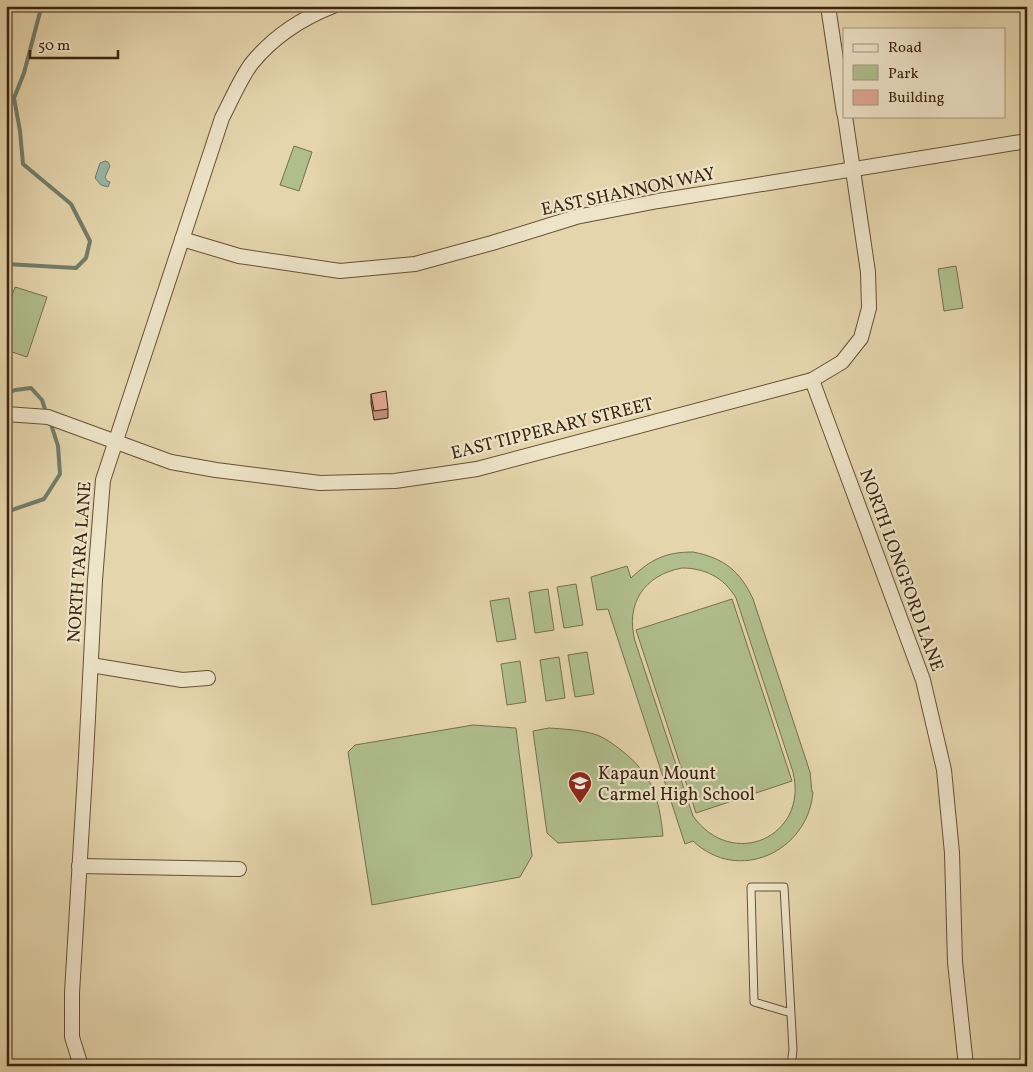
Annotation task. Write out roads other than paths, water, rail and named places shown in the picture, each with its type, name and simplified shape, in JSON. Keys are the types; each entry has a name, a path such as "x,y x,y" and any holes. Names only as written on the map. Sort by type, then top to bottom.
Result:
{"street":[{"name":"NORTH TARA LANE","path":"81,1066 72,1037 72,993 95,580 103,480 222,118 251,64 278,36 318,12 333,6"},
{"path":"828,6 843,108"},
{"path":"812,380 842,362 861,338 869,308 868,272 844,118"},
{"name":"EAST SHANNON WAY","path":"182,239 239,256 340,271 415,264 576,218 658,201 1027,141"},
{"name":"EAST TIPPERARY STREET","path":"6,414 48,417 172,462 216,470 320,483 395,481 476,469 812,380"},
{"name":"NORTH LONGFORD LANE","path":"812,380 923,680 944,770 952,853 955,962 966,1066"},
{"path":"91,664 182,680 208,678"},
{"path":"79,866 239,869"}],"lane":[{"path":"791,1013 754,1002 751,887 784,887 791,1013 793,1050 791,1066"}],"waterway":[{"path":"6,264 76,268 86,258 90,241 71,204 23,164 14,98 24,73 40,12 37,6"},
{"path":"6,394 15,390 31,388 42,400 47,415"},
{"path":"6,512 44,499 60,474 58,446 50,421"}],"place":[{"name":"Kapaun Mount Carmel High School","path":"580,804"}]}
